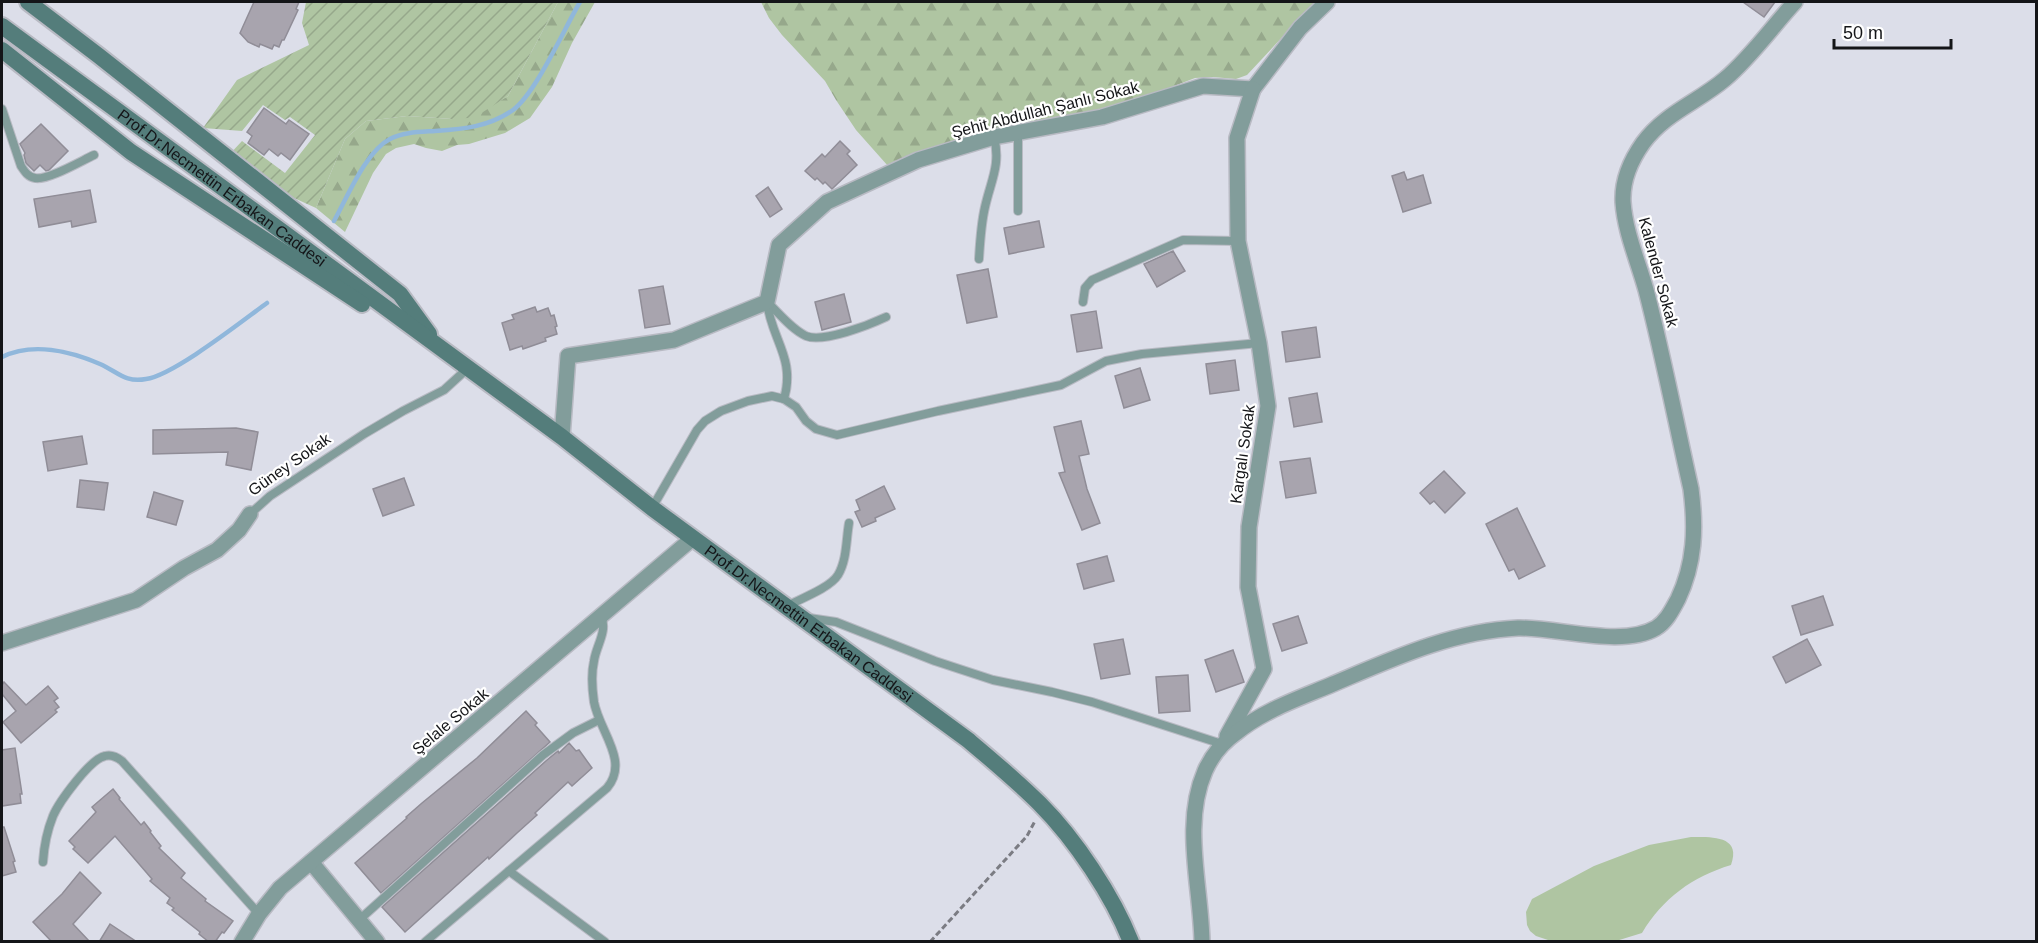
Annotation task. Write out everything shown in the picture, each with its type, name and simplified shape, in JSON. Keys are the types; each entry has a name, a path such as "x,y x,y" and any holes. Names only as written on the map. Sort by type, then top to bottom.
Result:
{"main road":[{"name":"Prof.Dr.Necmettin Erbakan Caddesi","path":"28,2 400,294 440,349"},
{"name":"Prof.Dr.Necmettin Erbakan Caddesi","path":"2,26 562,437 652,508 968,740 1042,806 1091,868 1131,942"},
{"name":"Prof.Dr.Necmettin Erbakan Caddesi","path":"2,50 131,152 385,320 440,349"}],"street":[{"path":"1253,89 1300,28 1327,2"},
{"name":"Kalender Sokak","path":"1222,744 1236,732 1268,713 1402,655 1441,641 1517,628 1628,637 1657,627 1670,615 1688,575 1693,552 1694,508 1655,326 1627,224 1623,188 1633,158 1659,125 1675,111 1723,80 1795,2"},
{"name":"Şehit Abdullah Şanlı Sokak","path":"767,302 779,245 826,202 918,160 1018,131 1102,117 1203,86 1253,89"},
{"name":"Kargalı Sokak","path":"1202,942 1195,854 1196,805 1205,771 1264,669 1248,587 1249,527 1268,406 1259,343 1238,241 1237,138 1253,89"},
{"path":"562,437 568,356 674,340 767,302"},
{"name":"Güney Sokak","path":"2,643 136,600 184,568 217,550 239,530 250,514"},
{"name":"Şelale Sokak","path":"242,942 259,914 280,888 693,538"},
{"path":"311,862 377,942"}],"lane":[{"path":"2,109 21,166 33,178 46,177 94,156"},
{"path":"1018,131 1018,211"},
{"path":"979,259 981,227 997,168 998,153 994,137"},
{"path":"1083,302 1085,288 1092,280 1165,246 1182,240 1238,241"},
{"path":"767,302 799,332 809,337 820,338 867,326 886,317"},
{"path":"767,302 768,314 780,341 788,369 789,383 784,399"},
{"path":"652,508 697,430 705,421 721,411 748,401 772,396 784,399 796,407 806,421 816,429 837,435 1061,385 1106,361 1142,354 1259,343"},
{"name":"Güney Sokak","path":"250,514 270,496 364,434 444,390 467,369"},
{"path":"792,612 837,576 843,562 849,523"},
{"path":"792,612 836,622 935,661 993,680 1092,702 1222,744"},
{"path":"425,942 610,783 615,773 616,760 599,720 593,697 594,660 604,626 601,616"},
{"path":"359,920 543,755 573,733 599,720"},
{"path":"43,862 48,830 66,793 98,759 108,755 113,756 122,761 259,914"},
{"path":"509,871 605,942"}],"path":[{"path":"930,942 1027,836 1042,806"}],"green space":[{"path":"306,2 558,2 508,96 483,112 468,118 407,116 366,121 345,139 316,208 272,188 228,156 242,141 285,173 315,135 290,117 285,120 263,105 242,131 203,128 237,80 309,45 302,23"},
{"path":"558,2 595,2 572,43 552,87 530,118 505,133 442,151 414,144 396,148 386,154 373,173 345,232 316,208 345,139 366,121 407,116 452,119 496,103 508,96"},
{"path":"761,2 1315,2 1247,75 1236,79 1195,78 1119,107 982,133 888,166 856,130 825,81 782,35 769,18"},
{"path":"1691,837 1715,838 1728,843 1733,855 1731,865 1704,876 1680,890 1659,909 1642,933 1616,941 1551,941 1536,936 1530,931 1526,912 1532,899 1594,866 1649,845"}],"building":[{"path":"254,2 299,2 296,9 298,10 279,47 274,45 272,49 260,44 259,47 248,42 240,33"},
{"path":"1743,2 1775,2 1764,17"},
{"path":"264,108 286,124 289,120 309,134 290,160 281,153 278,156 269,149 264,155 248,143 252,136 247,132"},
{"path":"41,124 68,151 49,170 46,171 40,165 34,171 26,163 25,153 20,144"},
{"path":"840,141 850,151 847,154 857,165 832,189 825,182 823,184 817,178 815,180 805,171 822,154 825,157"},
{"path":"1404,172 1407,180 1423,175 1431,203 1403,212 1392,176"},
{"path":"768,187 782,209 770,217 756,196"},
{"path":"90,190 96,222 72,227 71,221 39,227 34,199"},
{"path":"1039,221 1044,247 1009,254 1004,228"},
{"path":"1173,251 1185,271 1157,287 1144,264"},
{"path":"988,269 997,317 967,323 957,275"},
{"path":"663,286 670,324 645,328 639,290"},
{"path":"844,294 851,322 822,330 815,302"},
{"path":"535,307 537,312 548,308 551,316 554,315 557,334 545,338 546,341 523,349 522,346 510,350 502,323 514,319 512,315"},
{"path":"1096,311 1102,348 1077,352 1071,315"},
{"path":"1316,327 1320,357 1286,362 1282,332"},
{"path":"1235,360 1239,390 1210,394 1206,364"},
{"path":"1140,368 1150,400 1124,408 1115,376"},
{"path":"1317,393 1322,422 1294,427 1289,398"},
{"path":"1081,421 1089,454 1079,456 1087,489 1100,523 1082,530 1059,473 1065,472 1054,427"},
{"path":"236,428 258,432 251,470 226,465 228,452 153,454 153,430"},
{"path":"82,436 87,464 48,471 43,442"},
{"path":"1310,458 1316,493 1286,498 1280,462"},
{"path":"1444,471 1465,493 1445,513 1434,501 1430,504 1420,493"},
{"path":"404,478 414,505 383,516 373,489"},
{"path":"80,480 108,483 104,510 77,507"},
{"path":"884,486 895,509 862,527 855,512 860,510 856,500"},
{"path":"154,492 183,501 176,525 147,517"},
{"path":"1517,508 1545,566 1519,579 1514,569 1509,571 1486,524"},
{"path":"1107,556 1114,581 1084,589 1077,564"},
{"path":"1823,596 1833,625 1801,635 1792,606"},
{"path":"1298,616 1307,643 1282,651 1273,624"},
{"path":"1123,639 1130,674 1101,679 1094,644"},
{"path":"1807,639 1821,665 1786,683 1773,657"},
{"path":"1233,650 1244,682 1216,692 1205,660"},
{"path":"1188,675 1190,711 1159,713 1156,677"},
{"path":"4,682 26,705 48,686 58,698 54,701 59,707 55,710 57,712 21,743 3,722 16,711 2,694"},
{"path":"526,711 550,742 381,893 355,863 477,758"},
{"path":"569,743 576,751 579,750 592,768 572,786 568,782 535,813 537,815 405,932 382,907"},
{"path":"15,748 22,794 20,794 21,803 2,806 2,750"},
{"path":"113,789 141,825 144,822 161,846 159,848 185,873 181,878 206,899 205,901 233,921 215,942 209,942 172,910 174,908 167,903 170,898 150,881 152,879 115,836 88,863 73,849 75,847 69,841 96,812 92,807"},
{"path":"2,827 4,827 15,861 13,862 16,872 2,876"},
{"path":"80,872 101,893 73,924 90,942 52,942 33,922 62,894"},
{"path":"110,924 137,942 99,942"}],"waterway":[{"path":"334,221 365,164 381,145 390,139 412,133 476,126 504,116 522,102 540,75 580,2"},
{"path":"2,357 26,350 51,350 88,359 127,378 146,379 190,358 267,303"}]}
